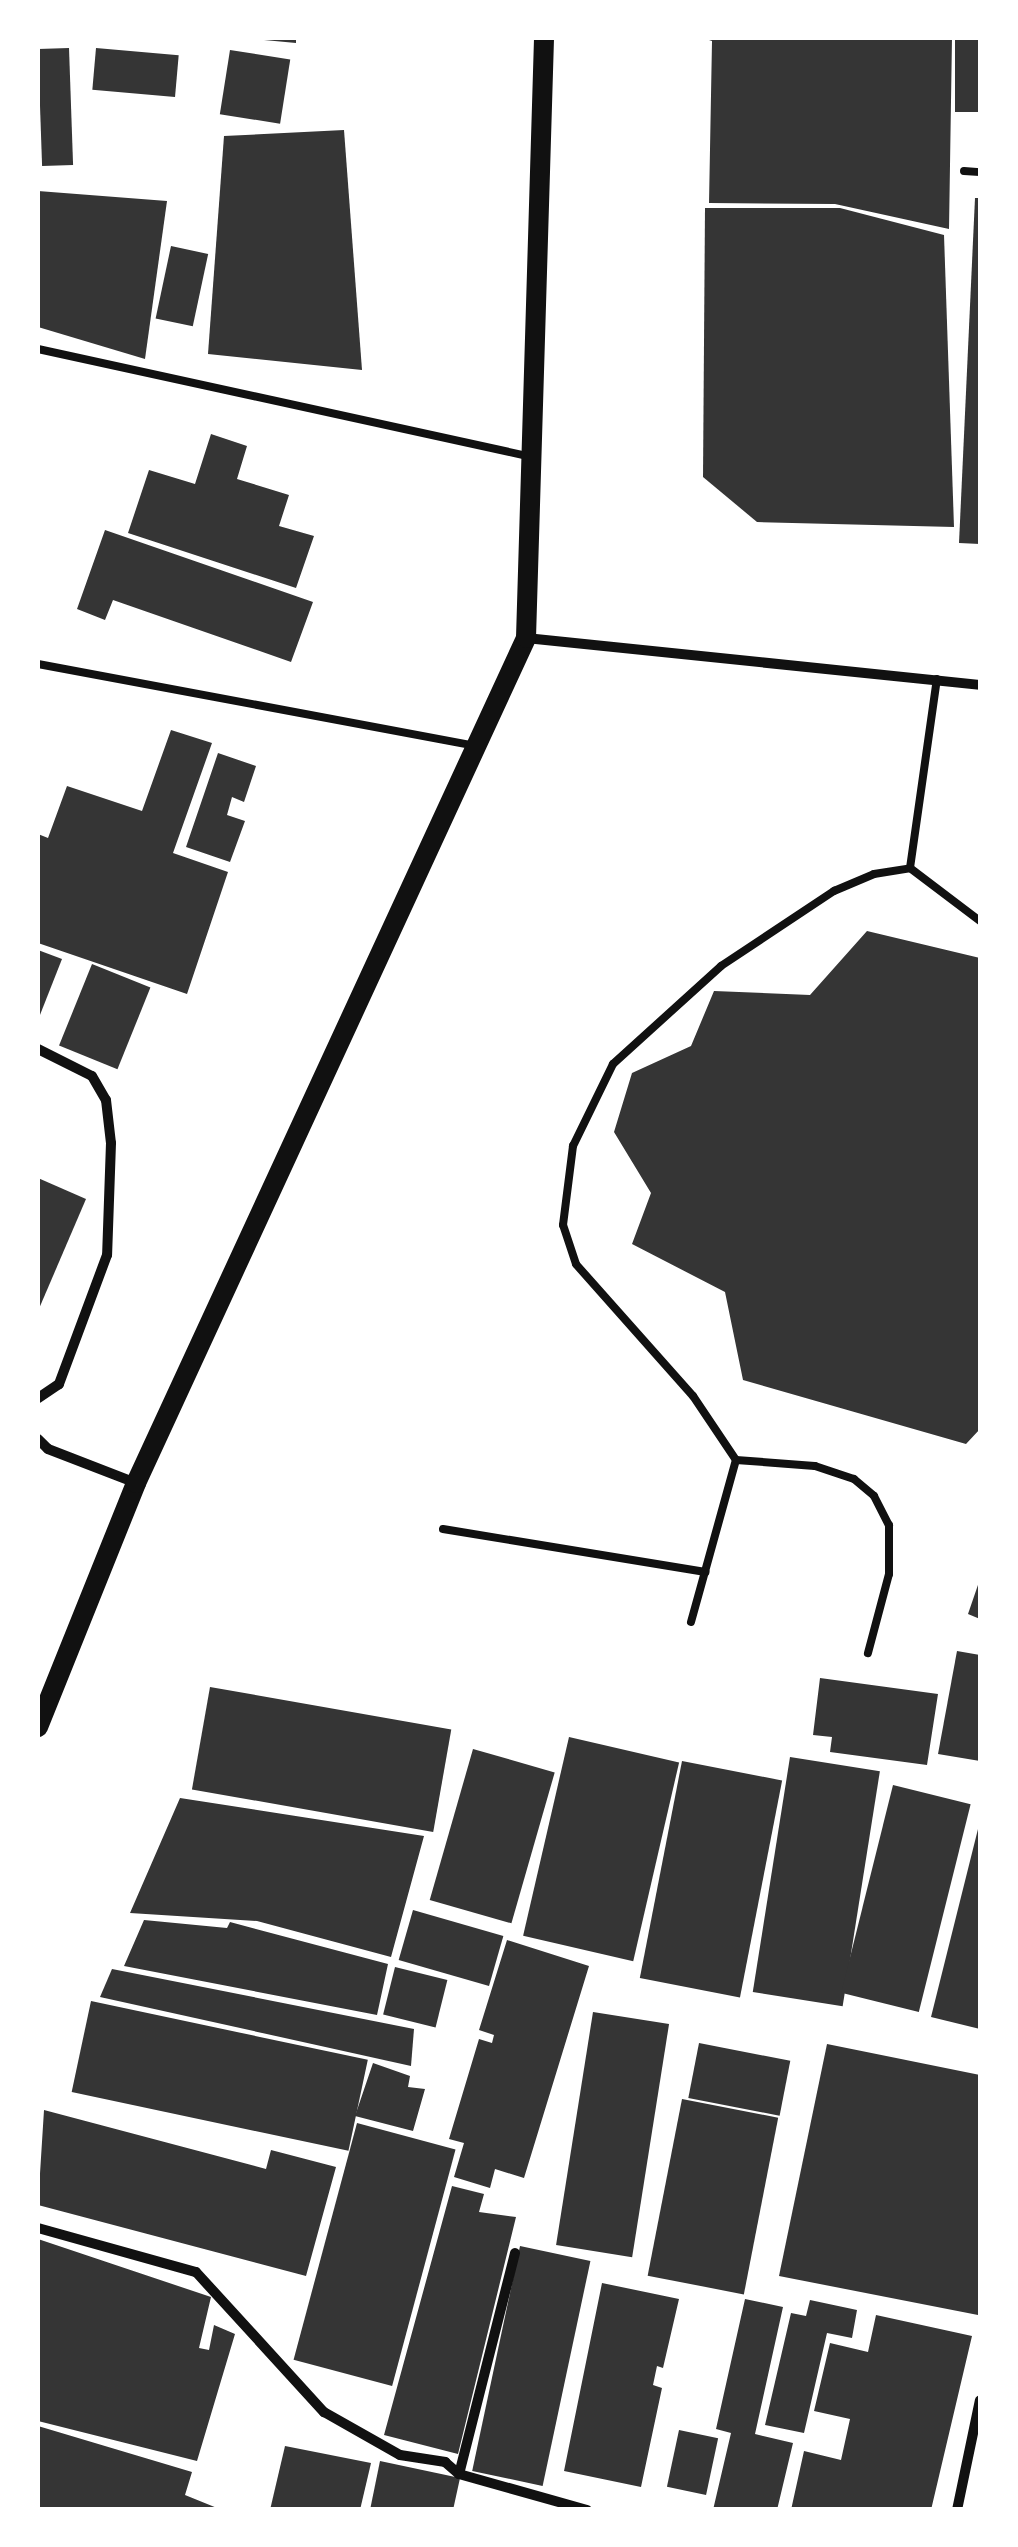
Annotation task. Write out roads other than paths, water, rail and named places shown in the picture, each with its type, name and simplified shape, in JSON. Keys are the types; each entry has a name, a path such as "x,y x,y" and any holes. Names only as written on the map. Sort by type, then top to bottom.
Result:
{"main road":[{"path":"38,1727 136,1483 526,638 544,38"}],"street":[{"path":"526,638 937,678 980,686"},
{"path":"38,1049 92,1076 106,1100 111,1144 107,1256 59,1384 38,1398"},
{"path":"38,1438 48,1449 136,1483"},
{"path":"38,2228 196,2272 324,2412 400,2455 445,2462 459,2474 587,2510"},
{"path":"459,2474 515,2254"},
{"path":"957,2510 980,2400"}],"lane":[{"path":"964,171 980,172"},
{"path":"38,350 532,457"},
{"path":"38,664 477,747"},
{"path":"910,868 937,678"},
{"path":"690,1622 736,1460 693,1396 576,1264 562,1225 573,1146 612,1064 721,966 834,892 874,874 910,868 980,921"},
{"path":"736,1460 815,1466 854,1479 874,1496 888,1525 889,1574 868,1653"},
{"path":"443,1528 706,1572"}]}
